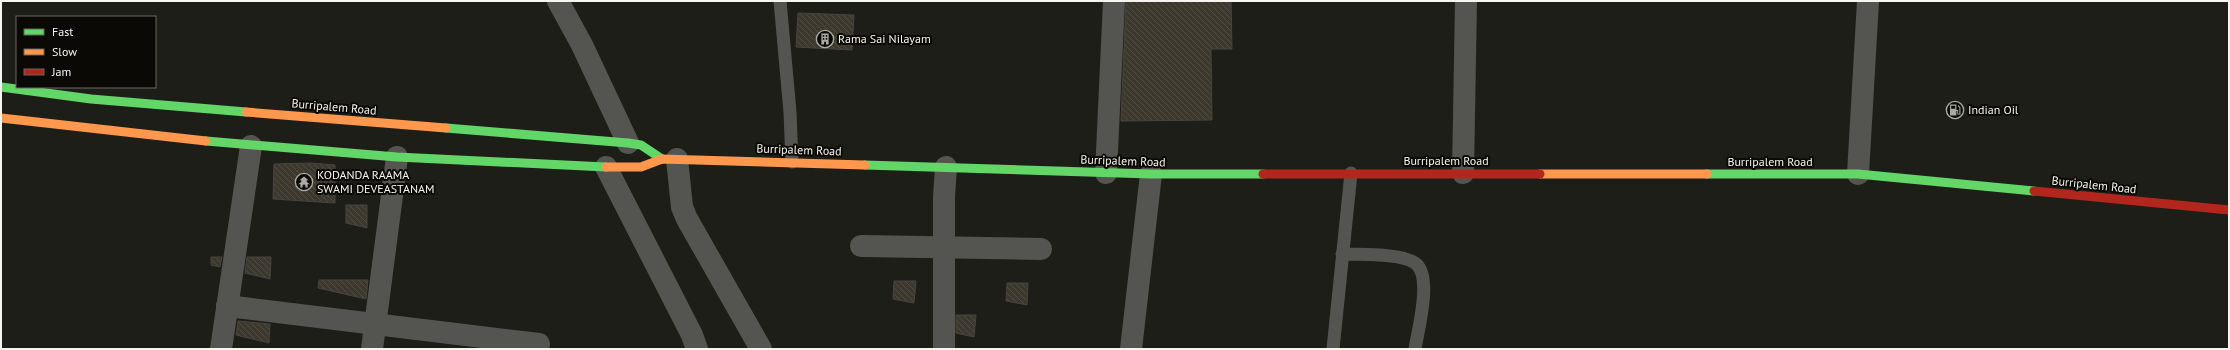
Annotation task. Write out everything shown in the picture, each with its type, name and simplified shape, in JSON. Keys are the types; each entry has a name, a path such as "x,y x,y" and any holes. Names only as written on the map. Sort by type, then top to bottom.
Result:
{"main road":[{"name":"Burripalem Road","path":"1,87 91,99 642,145 669,159"},
{"name":"Burripalem Road","path":"1,118 251,146 397,157 606,167 641,167 669,159 1151,174 1858,174 2229,210"}],"street":[{"path":"558,1 582,45 628,144"},
{"path":"1106,173 1114,1"},
{"path":"1463,173 1466,1"},
{"path":"1858,174 1868,1"},
{"path":"221,349 251,146"},
{"path":"372,349 397,157"},
{"path":"669,159 682,207 687,219 761,349"},
{"path":"606,167 692,335 697,349"},
{"path":"944,349 944,197 946,167"},
{"path":"1131,349 1151,174"},
{"path":"861,246 944,237 1041,249"},
{"path":"227,306 539,344"}],"lane":[{"path":"780,1 790,112 792,162"},
{"path":"1333,349 1351,173"},
{"path":"1342,254 1403,259 1416,264 1424,277 1424,292 1415,349"}],"building":[{"path":"1126,1 1231,1 1232,49 1211,49 1212,120 1121,121"},
{"name":"Rama Sai Nilayam","path":"798,13 854,15 852,50 796,47"},
{"name":"KODANDA RAAMA SWAMI DEVEASTANAM","path":"311,163 335,165 335,203 273,199 274,164"},
{"path":"346,205 367,205 367,228 346,223"},
{"path":"211,257 222,257 220,267 211,265"},
{"path":"247,257 271,257 270,279 245,273"},
{"path":"319,280 368,280 366,299 318,288"},
{"path":"894,281 916,281 914,303 893,299"},
{"path":"1007,283 1028,283 1027,305 1006,301"},
{"path":"956,315 976,315 974,337 956,333"},
{"path":"238,321 270,324 269,343 236,335"}],"traffic: fast":[{"path":"1,87 91,99 246,112"},
{"path":"446,128 628,143 641,145 662,159"},
{"path":"206,141 397,157 606,167"},
{"path":"865,165 1151,174 1263,174"},
{"path":"1707,174 1858,174 2034,191"}],"traffic: slow":[{"path":"246,112 446,128"},
{"path":"1,118 206,141"},
{"path":"606,167 641,167 662,159 865,165"},
{"path":"1540,174 1707,174"}],"traffic: jam":[{"path":"1263,174 1540,174"},
{"path":"2034,191 2229,210"}],"place":[{"name":"Rama Sai Nilayam","path":"825,39"},
{"name":"Indian Oil","path":"1955,110"},
{"name":"KODANDA RAAMA SWAMI DEVEASTANAM","path":"304,182"}]}
